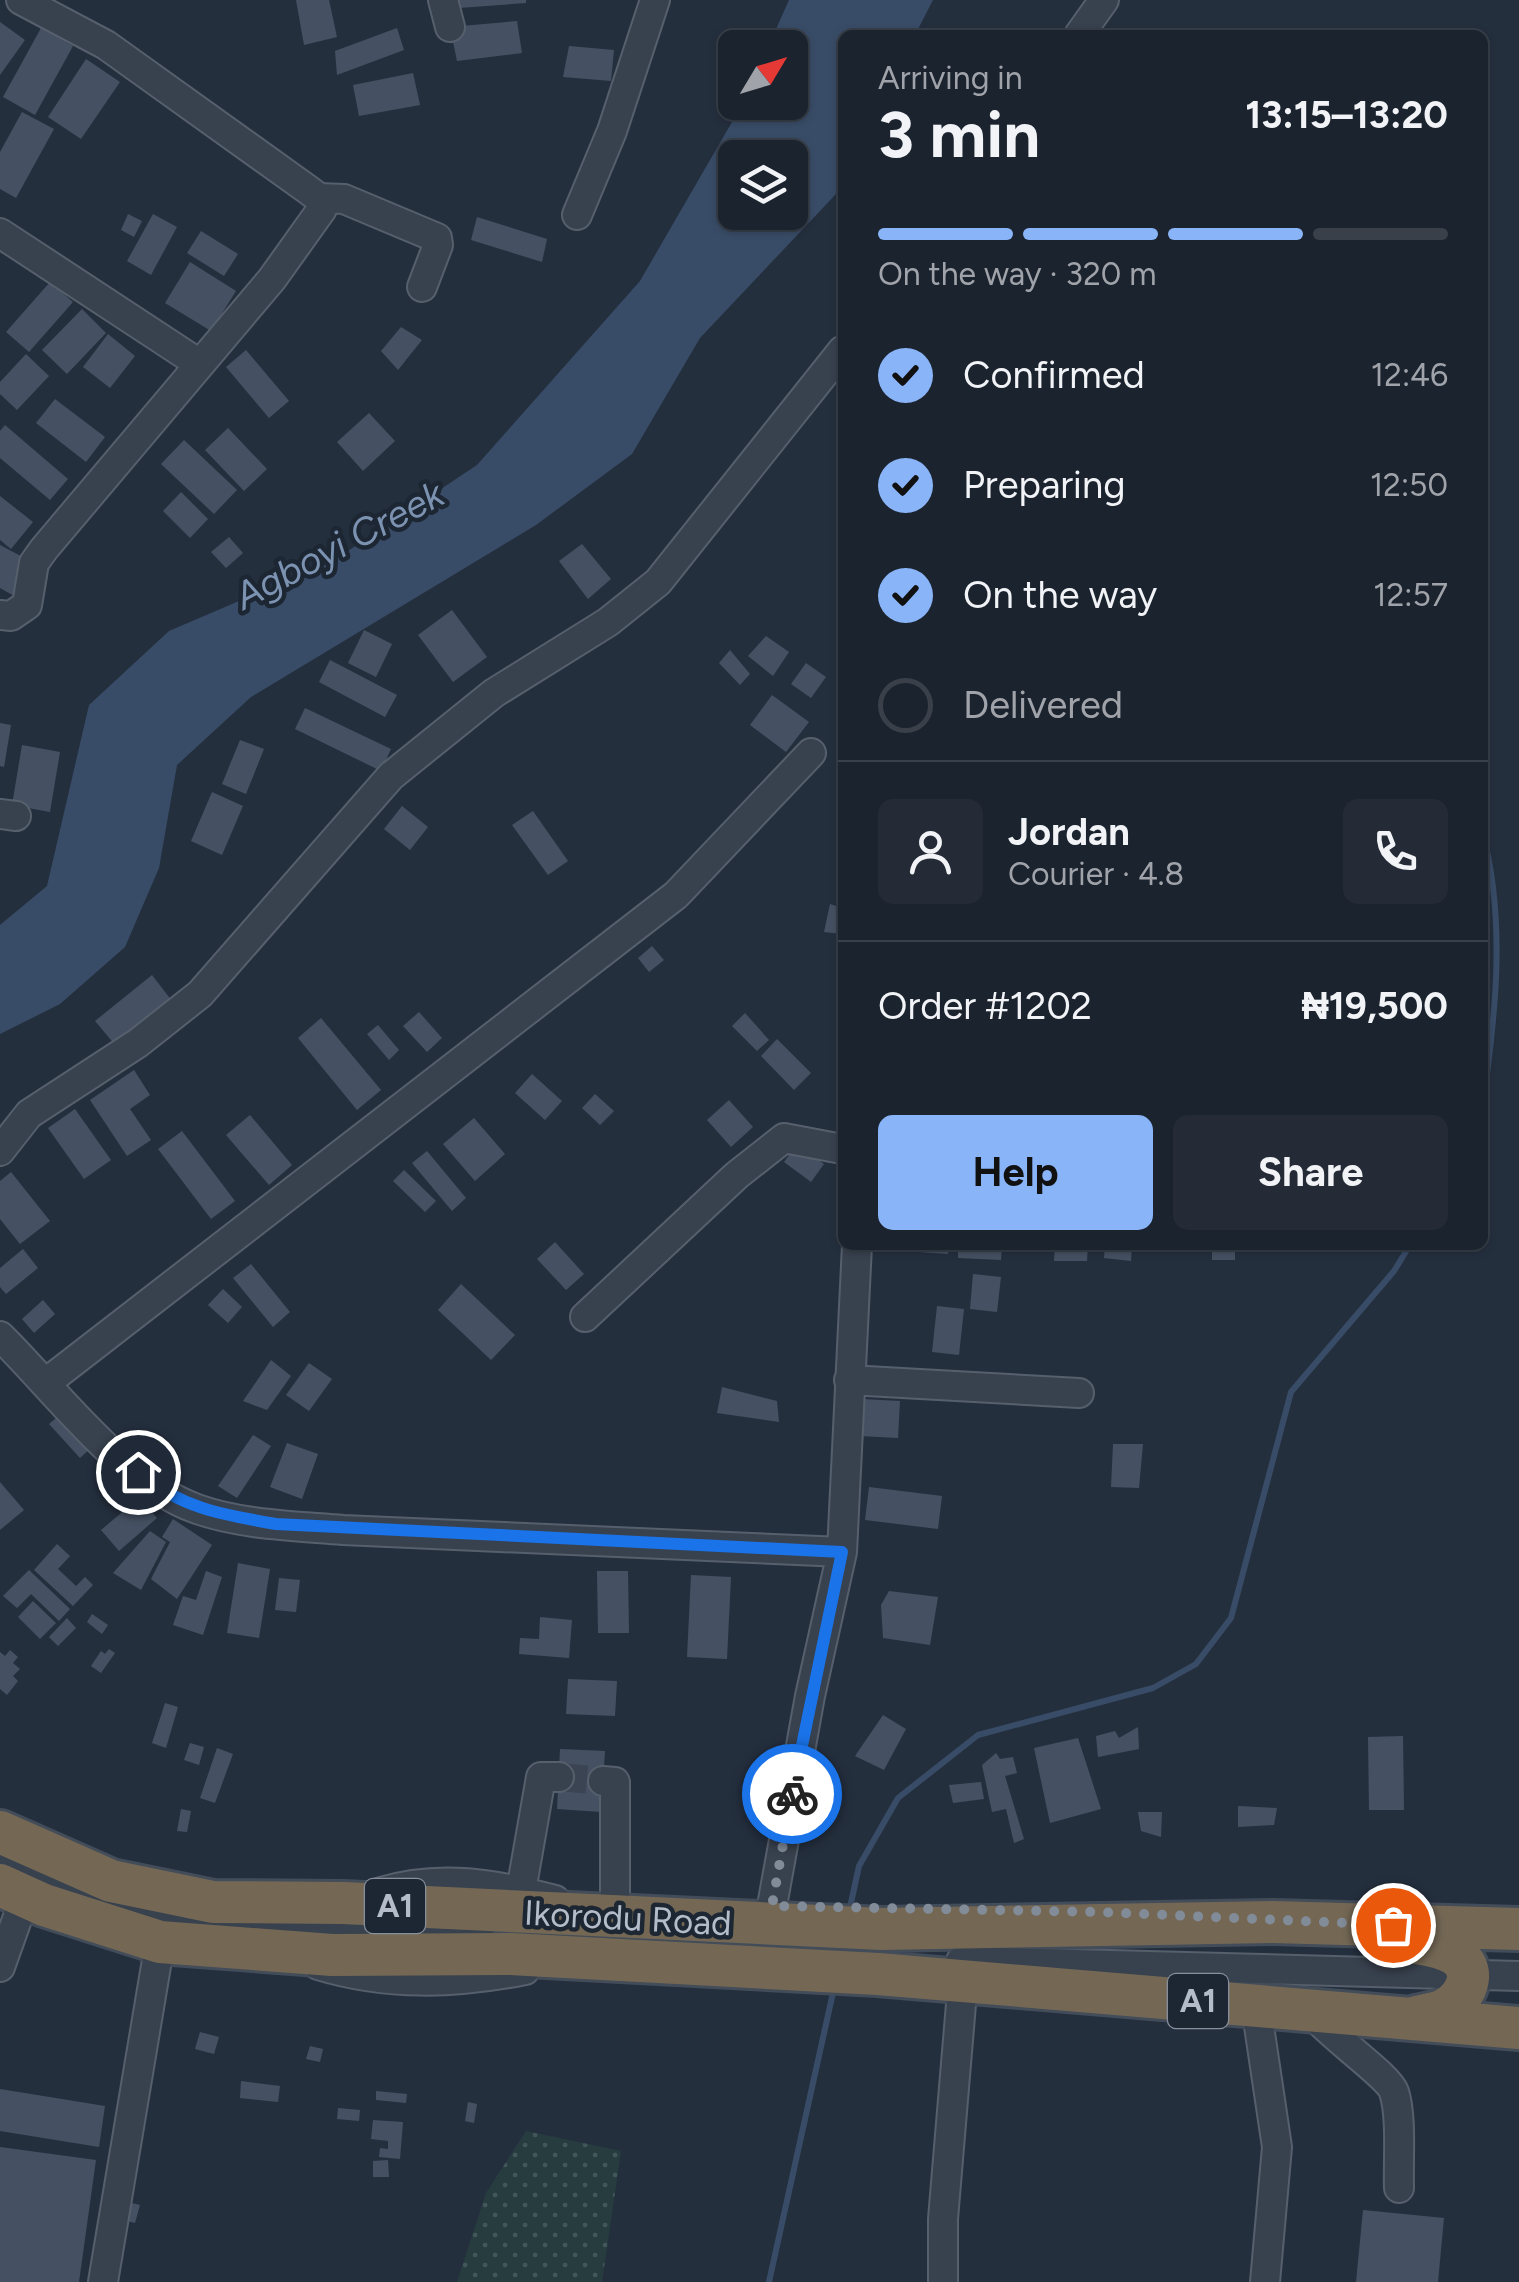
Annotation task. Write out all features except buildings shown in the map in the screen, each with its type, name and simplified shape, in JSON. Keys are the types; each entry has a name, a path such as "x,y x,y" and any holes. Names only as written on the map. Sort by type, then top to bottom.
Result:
{"highway":[{"name":"Ikorodu Road","path":"0,1832 92,1874 161,1894 214,1902 343,1903 539,1895 615,1902 796,1941 880,1949 1273,1922 1519,1929"},
{"name":"Ikorodu Road","path":"12,1891 160,1942 332,1956 510,1954 796,1941"},
{"name":"Ikorodu Road","path":"343,1903 880,1949 1156,1998"},
{"path":"1273,1922 1449,1951 1466,1963 1468,1988 1442,2011 1408,2019"},
{"name":"Ikorodu Road","path":"332,1956 796,1941"},
{"name":"Ikorodu Road","path":"880,1949 962,1992 1156,1998 1519,2028"}],"street":[{"path":"22,0 106,45 319,198 344,200 436,238 438,245 422,287"},
{"path":"577,215 612,131 654,0"},
{"path":"1083,30 1104,0"},
{"path":"0,615 11,616 27,605 34,563 44,549 272,279 318,217 319,198"},
{"path":"0,234 198,363"},
{"path":"0,1151 29,1114 138,1043 200,994 391,776 494,692 608,622 658,582 838,355"},
{"path":"47,1382 676,895 811,753"},
{"path":"585,1317 737,1175 784,1138 838,1148"},
{"path":"796,1941 842,1552 858,1250"},
{"path":"0,1336 113,1452 162,1493 198,1510 276,1524 343,1530 842,1552"},
{"path":"849,1380 1080,1394"},
{"path":"539,1895 541,1776 559,1777"},
{"path":"603,1780 615,1782 615,1902"},
{"path":"0,1861 49,1885 116,1906 188,1921 514,1953"},
{"path":"0,1967 12,1891"},
{"path":"103,2282 160,1942"},
{"path":"880,1949 1074,1967 1519,1976"},
{"path":"268,1951 354,1976 420,1981 474,1980 514,1953"},
{"path":"943,2282 944,2218 962,1992"},
{"path":"1256,2006 1277,2147 1265,2282"},
{"path":"1309,2010 1323,2029 1378,2071 1394,2091 1399,2188"}],"green space":[{"path":"526,2131 621,2151 602,2282 457,2282 486,2193"}],"water":[{"path":"789,0 933,0 918,30 838,30 838,189 808,224 808,140 722,140 733,120 808,120 808,30 776,30"},
{"path":"718,146 718,230 802,230 700,338 632,454 536,525 251,697 177,765 159,868 125,947 60,1004 0,1034 0,925 47,886 89,705 169,631 333,561 477,465 640,281"}],"waterway":[{"path":"1488,856 1496,935 1488,1065"},
{"path":"849,1912 859,1866 898,1798 978,1735 1153,1688 1196,1664 1231,1618 1291,1392 1394,1271 1407,1250"},
{"path":"769,2282 834,1988"}],"tunnel":[{"path":"559,1777 603,1781"}],"way so far":[{"path":"792,1794 772,1906 1098,1912 1393,1925"}],"route":[{"path":"138,1472 162,1493 198,1510 276,1524 842,1552 792,1794"}],"water label":[{"name":"Agboyi Creek","path":"339,545"}]}
